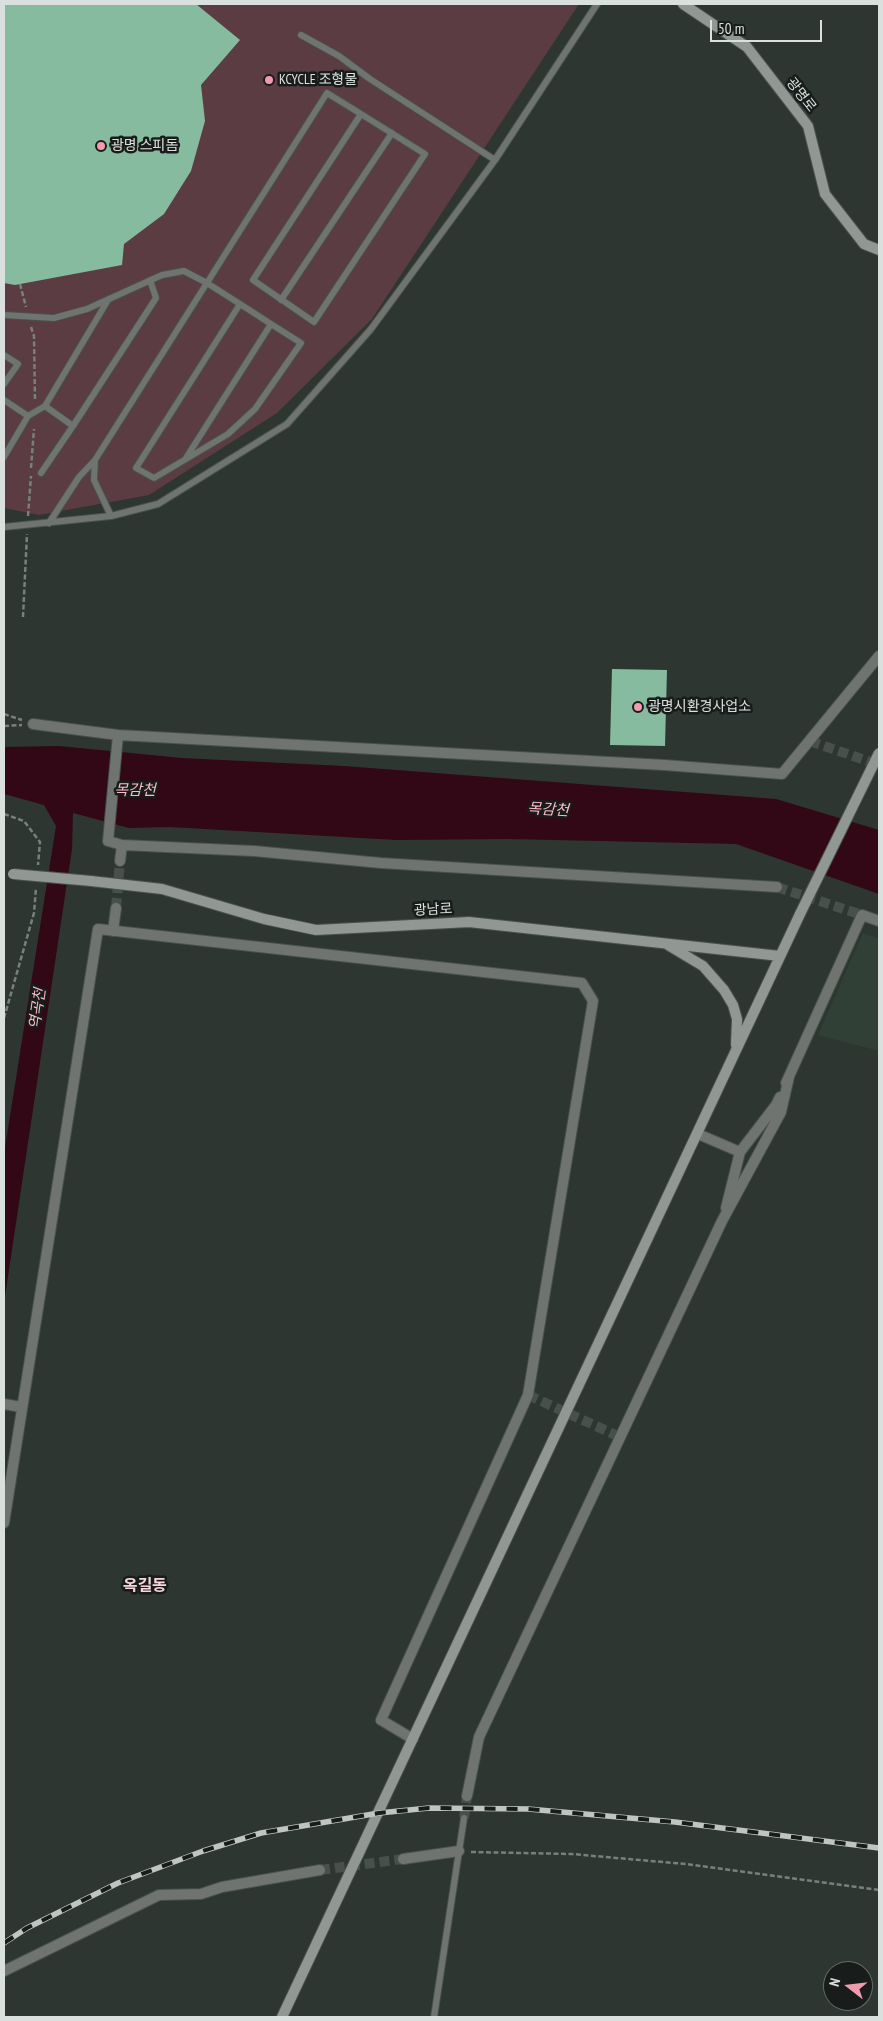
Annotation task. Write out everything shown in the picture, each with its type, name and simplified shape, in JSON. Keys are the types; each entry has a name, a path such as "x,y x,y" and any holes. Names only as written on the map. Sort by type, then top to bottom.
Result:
{"main road":[{"name":"광명로","path":"683,4 747,47 808,126 825,194 864,244 879,250"},
{"path":"282,2017 780,956 879,753"},
{"name":"광남로","path":"8,874 162,889 264,919 316,930 469,922 780,956"},
{"path":"665,944 703,966 724,990 733,1005 737,1018 735,1054"}],"street":[{"path":"33,724 118,735 664,765 782,774 879,656"},
{"path":"118,735 108,841 122,845 254,850 381,863 777,886"},
{"path":"120,861 122,845"},
{"path":"113,931 116,908"},
{"path":"722,1221 740,1152 776,1105 862,915 879,921"},
{"path":"4,1523 98,929 582,984 593,1001 528,1395 381,1720 413,1739"},
{"path":"467,1796 479,1736 722,1221 781,1112 789,1077"},
{"path":"698,1134 740,1152"},
{"path":"4,1404 22,1407"},
{"path":"403,1859 459,1851"},
{"path":"4,1971 159,1895 201,1894 222,1887 320,1870"}],"lane":[{"path":"4,528 111,516 158,504 287,424 371,329 494,160 597,4"},
{"path":"301,35 339,56 370,79 494,160"},
{"path":"49,523 79,477 95,460 327,92 362,114 425,154 314,322 253,280 362,114"},
{"path":"281,300 392,133"},
{"path":"4,315 54,318 87,309 162,274 184,271 207,283 240,304 271,324 301,343 255,410 228,434 154,478 136,468 240,304"},
{"path":"41,473 156,298 150,280"},
{"path":"4,457 31,414 45,406 109,299"},
{"path":"185,460 271,324"},
{"path":"4,355 18,364 4,384"},
{"path":"4,400 31,414"},
{"path":"45,406 73,426"},
{"path":"95,460 94,480 111,516"},
{"path":"434,2017 464,1818"}],"path":[{"path":"20,284 27,310"},
{"path":"24,617 34,336 29,319"},
{"path":"4,714 33,724"},
{"path":"4,726 33,724"},
{"path":"4,814 24,821 40,842 38,868"},
{"path":"4,1018 34,914 36,886"},
{"path":"459,1851 572,1854 628,1858 879,1890"}],"shaded area":[{"path":"4,4 579,4 372,319 277,413 149,495 39,515 4,508"},
{"path":"863,933 879,939 879,1051 818,1035"}],"water":[{"name":"목감천","path":"59,746 182,758 344,766 776,799 879,830 879,894 736,844 508,839 396,840 170,827 129,828 73,813 72,849 4,1303 4,1154 56,826 44,805 4,794 4,747"}],"building":[{"name":"광명 스피돔","path":"4,4 196,4 240,40 201,85 205,121 191,171 164,214 124,244 122,265 15,285 4,283"},
{"name":"광명시환경사업소","path":"612,669 667,670 665,746 610,745"}],"tunnel":[{"path":"810,741 879,765"},
{"path":"116,908 120,861"},
{"path":"777,887 862,915"},
{"path":"528,1395 620,1437"},
{"path":"464,1818 467,1796"},
{"path":"320,1870 403,1859"}],"railway":[{"path":"4,1943 27,1928 118,1883 203,1851 261,1833 379,1813 429,1808 528,1809 675,1822 879,1848"}],"place":[{"name":"KCYCLE 조형물","path":"269,80"},
{"name":"광명 스피돔","path":"101,146"},
{"name":"광명시환경사업소","path":"638,707"}],"district":[{"name":"옥길동","path":"145,1586"}],"water label":[{"name":"역곡천","path":"38,1009"}]}
